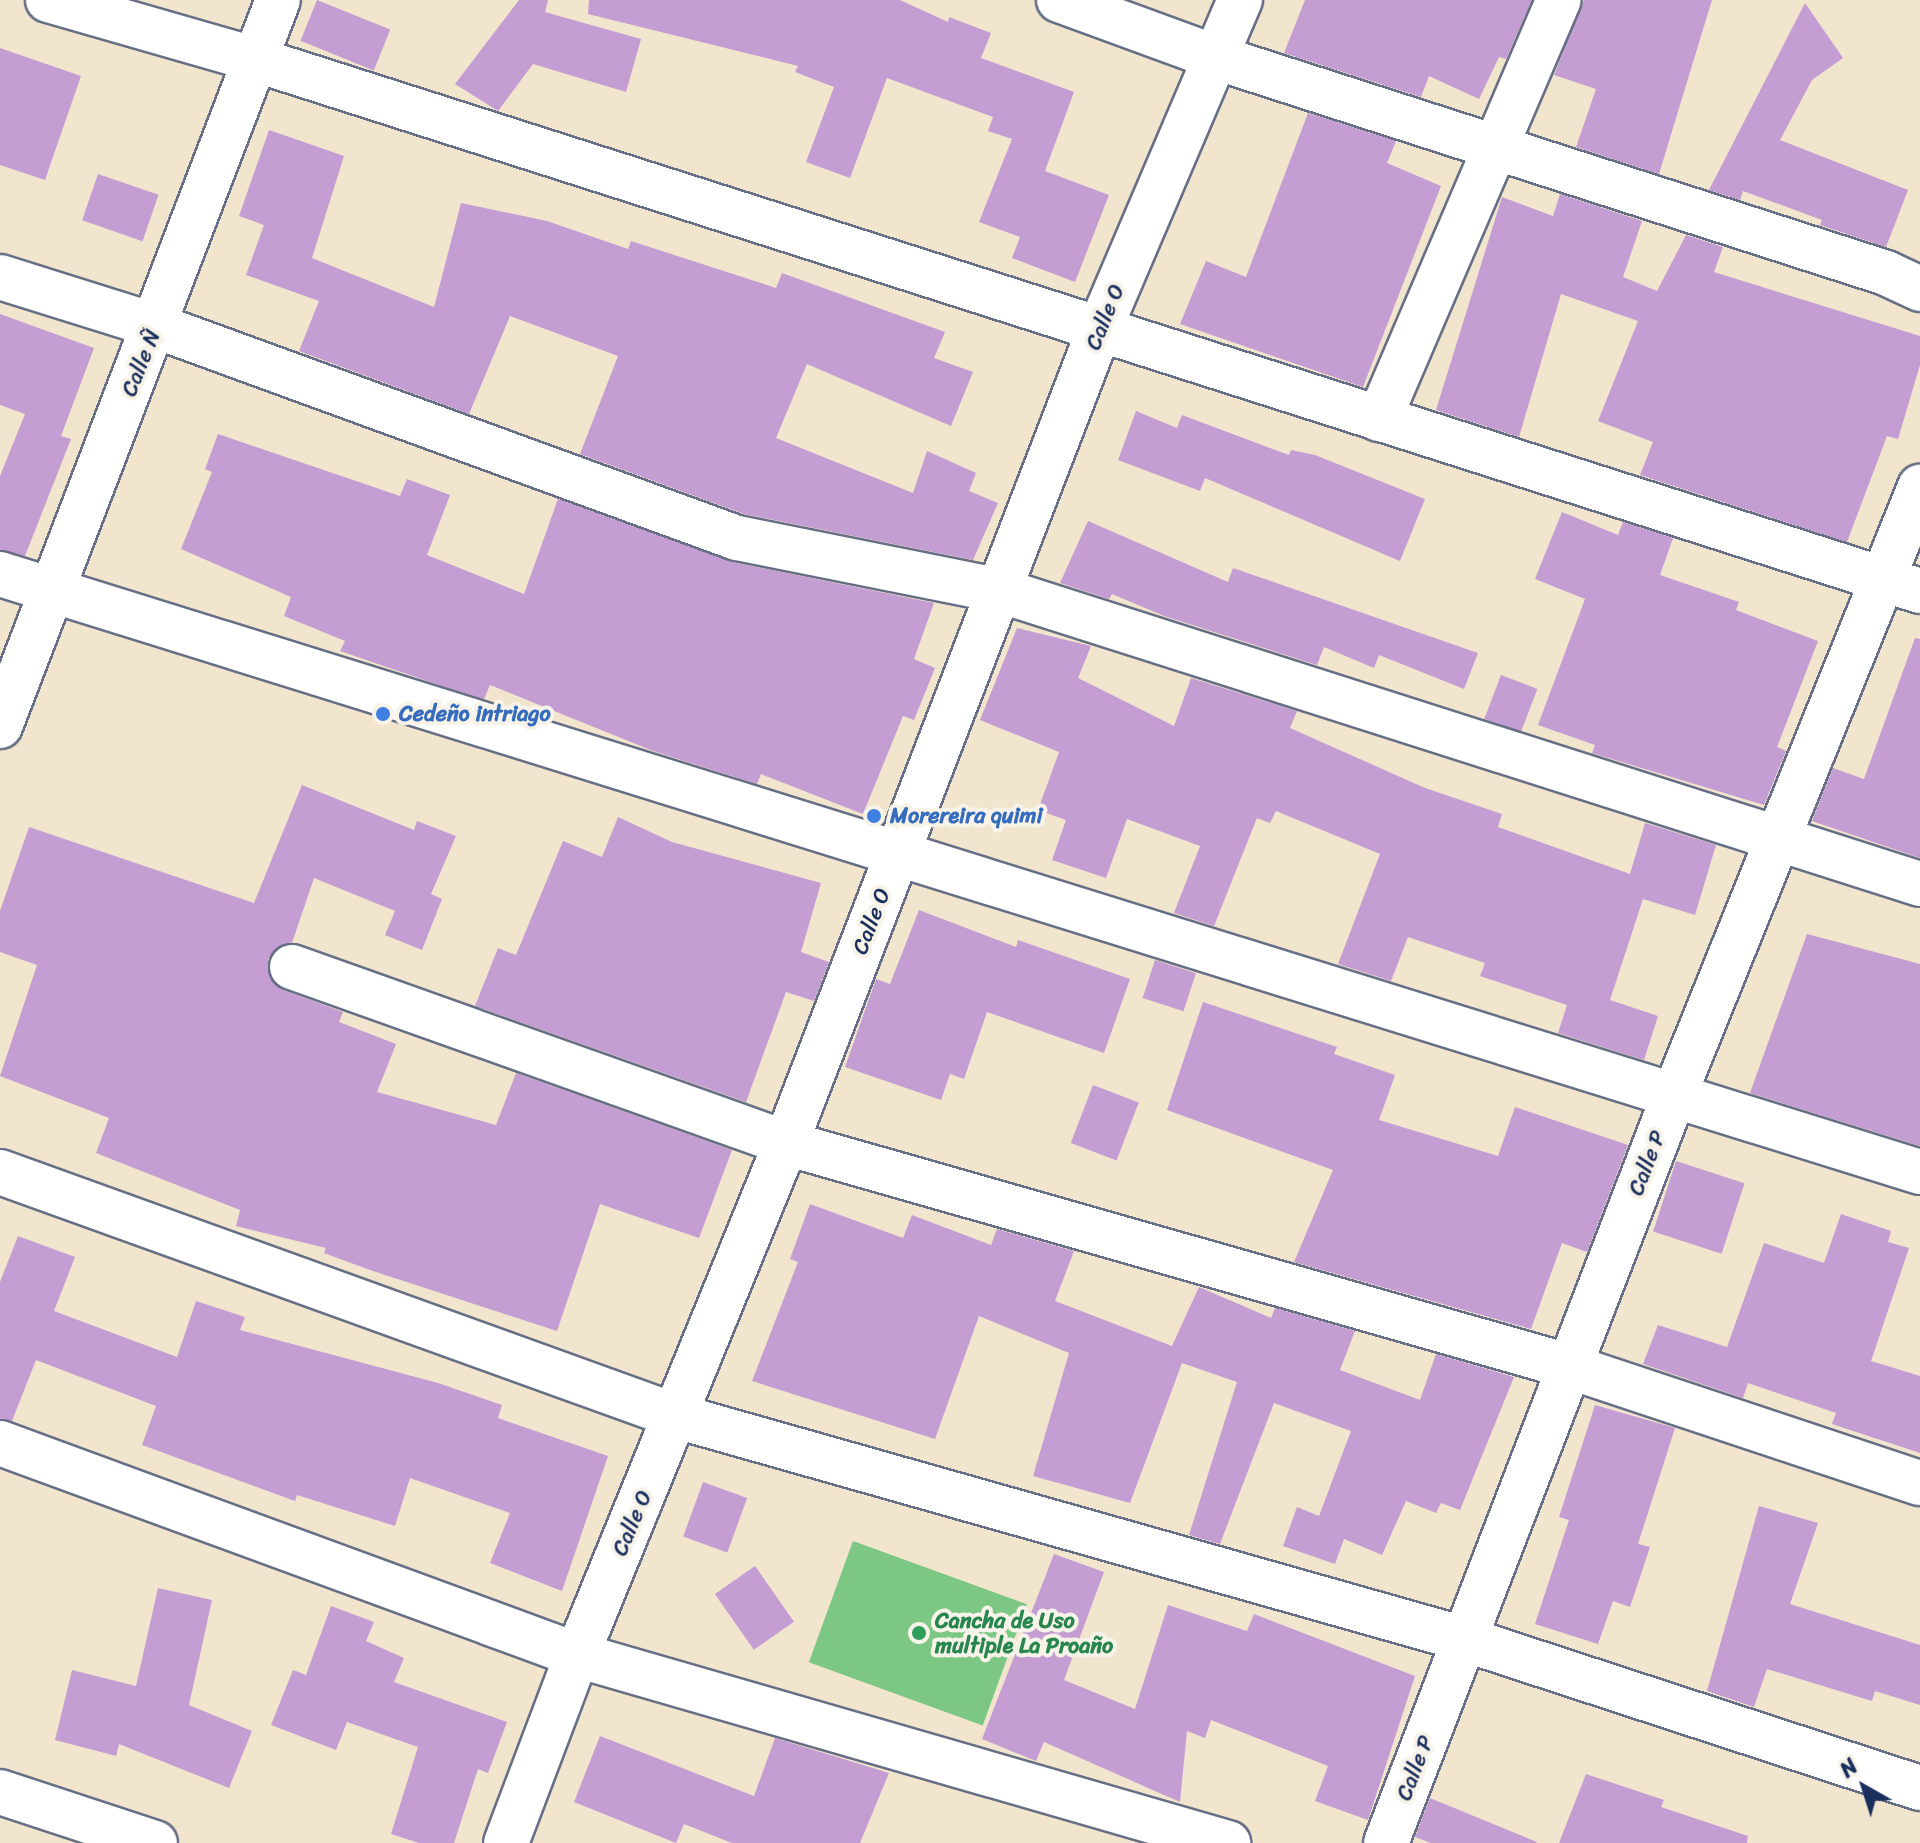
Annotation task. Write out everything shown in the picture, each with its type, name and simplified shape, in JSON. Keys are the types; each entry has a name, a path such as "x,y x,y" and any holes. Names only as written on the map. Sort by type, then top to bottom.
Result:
{"street":[{"path":"48,0 254,59 1901,585"},
{"name":"Calle Ñ","path":"0,726 156,326 278,0"},
{"path":"1059,0 1215,57 1495,146 1920,289"},
{"name":"Calle O","path":"506,1843 577,1655 786,1143 1002,591 1100,328 1240,0"},
{"path":"1379,419 1559,0"},
{"path":"0,277 156,326 737,538 1002,591 1920,884"},
{"name":"Calle P","path":"1386,1843 1675,1093 1779,841 1901,585 1920,487"},
{"path":"0,574 1675,1093 1920,1172"},
{"path":"292,967 786,1143 1568,1366 1920,1483"},
{"path":"0,1172 676,1416 1464,1639 1920,1788"},
{"path":"0,1443 577,1655 1228,1843"},
{"path":"0,1792 155,1843"}],"green space":[{"name":"Cancha de Uso multiple La Proaño","path":"853,1541 1027,1604 983,1725 809,1662"}],"building":[{"path":"317,0 390,30 374,70 301,41"},
{"path":"519,0 548,0 545,12 641,39 626,92 533,64 498,111 455,84"},
{"path":"589,0 900,0 948,22 949,17 991,33 981,58 1074,92 1045,171 1109,195 1075,282 1012,258 1020,237 979,222 1012,139 988,131 993,117 887,78 850,178 806,162 834,87 795,72 798,66 588,14"},
{"path":"1305,0 1532,0 1506,59 1499,57 1479,99 1429,76 1421,97 1284,53"},
{"path":"1584,0 1712,0 1659,174 1576,147 1596,89 1554,75"},
{"path":"1805,3 1843,58 1812,80 1780,140 1908,190 1886,247 1820,225 1822,220 1743,191 1740,200 1709,190"},
{"path":"0,48 81,76 45,180 0,165"},
{"path":"1308,113 1396,141 1387,163 1441,186 1363,387 1180,324 1206,261 1246,277"},
{"path":"269,130 344,156 312,258 434,307 461,203 547,221 628,249 631,241 776,288 782,273 945,332 934,358 973,372 951,426 807,364 776,438 913,493 927,451 976,473 969,491 998,503 973,560 744,514 580,454 618,356 510,316 469,414 299,351 319,301 246,275 264,225 239,216"},
{"path":"98,174 159,195 143,241 82,220"},
{"path":"1560,194 1642,221 1623,277 1657,291 1686,235 1723,247 1714,272 1920,336 1920,365 1898,439 1887,436 1847,542 1640,475 1653,442 1598,421 1638,321 1561,294 1519,437 1436,410 1502,197 1553,216"},
{"path":"0,314 94,348 61,436 71,439 25,556 0,550 0,476 25,414 0,405"},
{"path":"1136,411 1177,428 1182,415 1289,455 1291,450 1315,455 1425,499 1400,561 1205,478 1200,491 1118,460"},
{"path":"218,434 400,496 407,479 450,495 427,555 524,594 558,499 732,562 934,603 914,659 935,668 914,720 903,716 863,814 761,774 757,784 653,751 490,685 484,699 442,686 340,651 345,641 284,616 291,597 181,549 212,472 205,469"},
{"path":"1562,512 1618,535 1623,522 1673,538 1660,575 1739,602 1736,610 1818,641 1777,747 1786,751 1764,805 1592,753 1595,745 1538,725 1585,599 1535,579"},
{"path":"1088,521 1228,582 1233,568 1478,653 1464,689 1379,655 1374,668 1324,647 1317,665 1164,616 1112,594 1109,599 1060,583"},
{"path":"1017,628 1091,646 1078,678 1174,726 1191,678 1297,711 1290,728 1425,788 1502,814 1498,827 1630,874 1645,823 1716,845 1695,915 1643,899 1610,1000 1658,1016 1644,1060 1558,1033 1567,1005 1480,976 1485,963 1408,937 1391,981 1338,964 1380,854 1276,811 1270,823 1257,818 1214,926 1174,913 1200,846 1127,819 1106,878 1052,860 1066,820 1038,810 1059,752 980,720"},
{"path":"1915,638 1920,639 1920,858 1812,821 1833,768 1864,779"},
{"path":"1501,675 1537,689 1521,733 1484,719"},
{"path":"302,785 414,830 417,821 456,836 431,894 442,899 422,950 385,935 395,911 314,878 292,943 276,948 268,959 273,983 283,990 343,1012 339,1022 396,1044 377,1092 496,1125 516,1073 732,1150 699,1238 600,1204 557,1331 370,1270 324,1253 326,1248 236,1226 240,1210 96,1153 109,1118 0,1076 37,965 0,952 0,911 29,827 254,903"},
{"path":"618,817 672,842 821,883 801,952 829,962 814,1001 786,992 746,1102 475,1006 498,948 516,955 563,841 602,857"},
{"path":"919,910 1016,947 1018,940 1130,979 1104,1053 987,1012 964,1079 950,1074 941,1100 845,1067 876,979 890,984"},
{"path":"1807,934 1920,964 1920,1146 1750,1093"},
{"path":"1155,960 1196,973 1184,1011 1143,998"},
{"path":"1203,1002 1337,1047 1334,1054 1395,1075 1379,1120 1498,1156 1515,1107 1628,1145 1587,1252 1562,1243 1531,1329 1294,1262 1333,1170 1167,1110"},
{"path":"1093,1085 1139,1103 1117,1160 1071,1143"},
{"path":"1676,1161 1744,1183 1722,1254 1653,1231"},
{"path":"810,1204 903,1238 912,1215 991,1245 997,1229 1074,1251 1055,1301 1172,1346 1199,1287 1271,1318 1275,1308 1355,1331 1340,1370 1420,1400 1436,1354 1514,1377 1460,1510 1441,1503 1436,1513 1406,1501 1382,1555 1344,1539 1335,1564 1283,1546 1297,1507 1319,1516 1351,1431 1274,1403 1220,1544 1189,1535 1237,1382 1182,1363 1130,1503 1033,1476 1069,1353 979,1316 935,1439 752,1381 798,1262 790,1259"},
{"path":"1841,1214 1891,1231 1888,1242 1909,1248 1871,1361 1920,1376 1920,1453 1832,1424 1836,1413 1748,1383 1743,1398 1643,1364 1658,1325 1727,1347 1764,1243 1824,1263"},
{"path":"18,1236 75,1257 54,1311 177,1357 196,1301 245,1317 240,1330 438,1383 502,1405 498,1418 608,1456 562,1591 490,1563 510,1513 410,1478 395,1526 297,1495 295,1501 142,1445 156,1406 36,1360 12,1421 0,1419 0,1282"},
{"path":"1595,1405 1675,1428 1638,1544 1650,1547 1630,1607 1613,1601 1598,1644 1535,1624 1569,1520 1559,1517"},
{"path":"703,1482 747,1498 727,1553 683,1537"},
{"path":"1759,1506 1818,1523 1790,1604 1920,1645 1920,1705 1875,1691 1872,1701 1767,1669 1754,1707 1707,1691"},
{"path":"1054,1554 1104,1572 1064,1680 1135,1709 1168,1605 1247,1631 1254,1614 1415,1676 1368,1820 1315,1801 1328,1766 1211,1720 1205,1738 1187,1731 1180,1802 1044,1742 1036,1761 982,1739"},
{"path":"755,1566 794,1622 754,1650 715,1594"},
{"path":"158,1588 212,1600 189,1705 252,1731 229,1788 119,1744 116,1756 55,1740 72,1670 136,1686"},
{"path":"331,1606 374,1622 366,1641 404,1658 394,1682 507,1722 488,1773 478,1769 454,1843 419,1843 391,1834 418,1747 347,1722 336,1750 271,1725 293,1670 306,1675"},
{"path":"600,1736 754,1796 775,1738 889,1773 860,1843 732,1843 684,1824 676,1843 574,1802"},
{"path":"1586,1774 1664,1800 1661,1807 1748,1836 1747,1843 1559,1843"},
{"path":"1430,1798 1537,1842 1431,1843 1415,1837"}],"place":[{"name":"Cedeño intriago","path":"383,714"},
{"name":"Morereira quimi","path":"874,816"},
{"name":"Cancha de Uso multiple La Proaño","path":"919,1633"}]}
